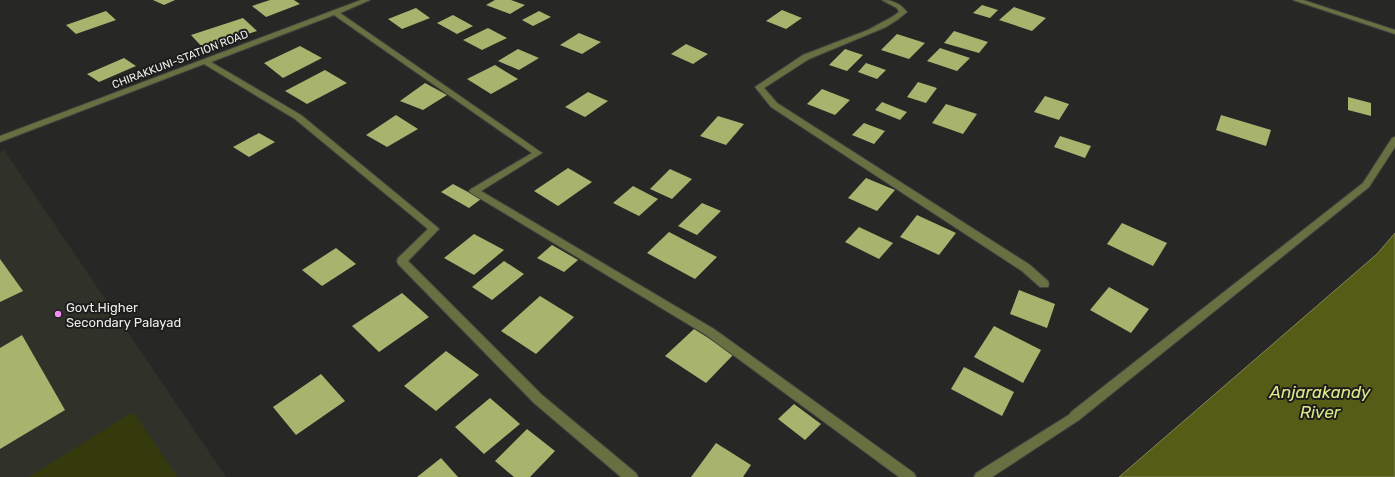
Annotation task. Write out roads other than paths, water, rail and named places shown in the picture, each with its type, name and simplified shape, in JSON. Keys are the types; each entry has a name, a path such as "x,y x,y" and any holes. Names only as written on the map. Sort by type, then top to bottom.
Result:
{"street":[{"name":"CHIRAKKUNI-STATION ROAD","path":"0,139 367,0"},
{"path":"885,0 899,6 903,12 898,17 880,26 806,57 759,87 774,105 1019,264 1044,284"},
{"path":"1296,0 1395,32"},
{"path":"334,12 538,153 474,191 710,332 910,477"},
{"path":"204,61 298,117 434,229 402,261 538,399 631,477"},
{"path":"981,477 1075,416 1366,185 1395,140"}],"water":[{"name":"Anjarakandy River","path":"1395,233 1395,477 1119,477 1377,254"}],"place":[{"name":"Govt.Higher Secondary Palayad","path":"58,314"}]}
